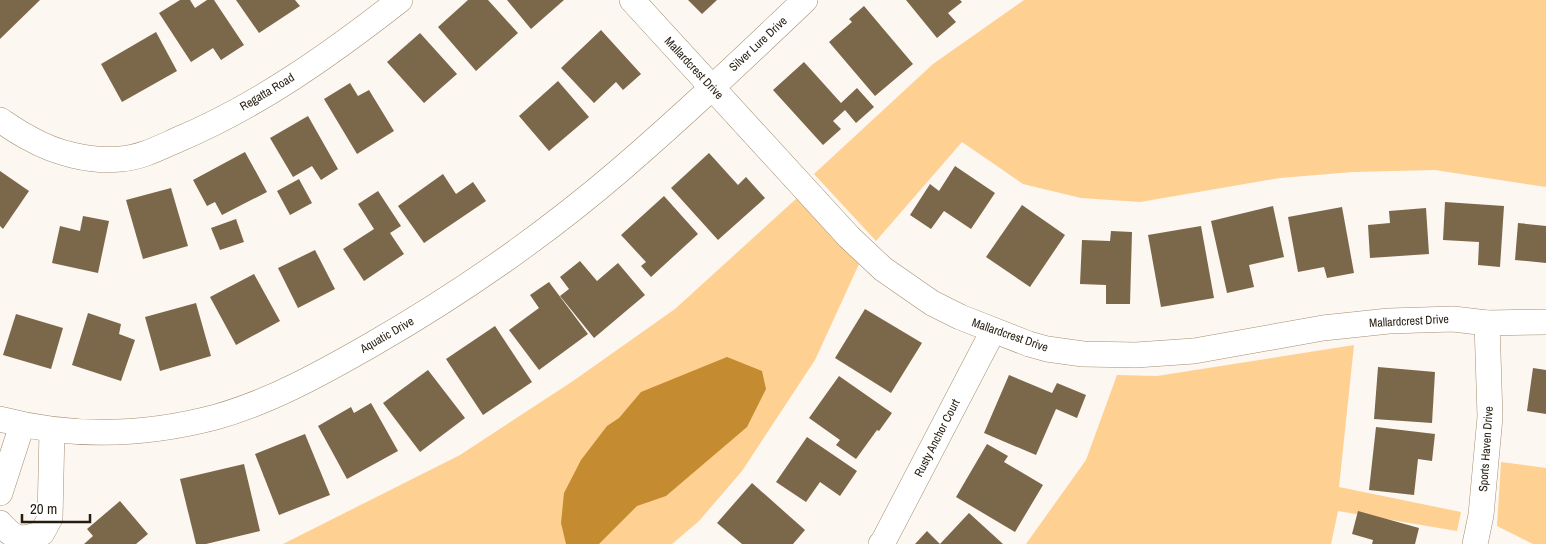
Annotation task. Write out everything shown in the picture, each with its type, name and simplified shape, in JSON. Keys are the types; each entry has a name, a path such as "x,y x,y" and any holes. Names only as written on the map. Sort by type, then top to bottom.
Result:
{"street":[{"name":"Regatta Road","path":"0,120 29,139 57,151 94,158 120,159 147,153 201,130 274,90 354,36 400,0"},
{"name":"Mallardcrest Drive","path":"632,0 849,237 883,269 932,303 960,318 993,331 1047,349 1083,354 1136,355 1194,351 1323,328 1389,321 1453,319 1487,323 1546,322"},
{"name":"Silver Lure Drive","path":"712,87 805,0"},
{"name":"Aquatic Drive","path":"11,422 52,430 129,432 157,429 217,417 273,396 338,364 468,285 539,234 619,171 712,87"},
{"name":"Sports Haven Drive","path":"1475,544 1481,516 1490,417 1487,323"},
{"name":"Rusty Anchor Court","path":"881,544 993,331"},
{"path":"0,493 11,422"},
{"path":"0,524 11,536 26,539 42,533 50,518 52,430"}],"shaded area":[{"path":"1024,0 1546,0 1546,187 1435,170 1353,172 1280,178 1140,202 1081,198 1023,184 962,142 876,241 814,174 933,64"},
{"path":"797,198 859,264 815,360 742,471 699,521 672,544 283,544 460,455 573,381 675,309"},
{"path":"1354,345 1339,487 1461,512 1457,531 1338,511 1331,544 1026,544 1086,460 1117,375 1157,376"},
{"path":"727,357 762,371 766,389 747,427 666,496 637,506 599,544 566,544 561,523 564,493 581,460 607,426 619,418 641,392"},
{"path":"1501,462 1546,468 1546,544 1533,544 1497,526"}],"building":[{"path":"0,0 40,0 0,39"},
{"path":"180,0 190,0 195,8 207,0 214,0 244,45 221,60 213,48 191,62 159,13"},
{"path":"236,0 295,0 300,6 259,33"},
{"path":"468,0 488,0 518,33 476,71 438,27"},
{"path":"507,0 564,0 531,29"},
{"path":"688,0 717,0 702,14"},
{"path":"906,0 960,0 962,2 948,13 956,22 937,38"},
{"path":"864,6 913,64 875,96 829,42 852,22 849,19"},
{"path":"601,30 641,74 623,90 616,82 594,103 561,68"},
{"path":"156,32 177,71 122,102 101,64"},
{"path":"420,33 457,74 424,103 387,62"},
{"path":"804,62 841,103 857,88 874,107 856,123 845,110 833,121 841,129 823,145 773,90"},
{"path":"558,81 589,117 549,151 519,116"},
{"path":"350,83 358,96 369,90 394,131 357,154 324,99"},
{"path":"308,116 338,169 321,180 312,166 293,177 270,138"},
{"path":"245,152 267,192 222,215 215,202 207,206 193,180"},
{"path":"709,153 738,185 746,177 765,198 718,240 671,188"},
{"path":"955,166 995,193 971,229 944,211 931,229 910,215 930,184 939,191"},
{"path":"0,171 29,191 3,229 0,226"},
{"path":"443,174 456,194 473,182 486,201 424,243 398,206"},
{"path":"299,179 312,203 290,215 277,191"},
{"path":"171,188 188,246 143,259 126,200"},
{"path":"378,191 401,226 390,233 404,254 364,281 343,249 374,229 358,204"},
{"path":"664,196 698,234 651,277 641,266 646,262 621,235"},
{"path":"1445,202 1504,206 1500,267 1478,265 1479,242 1443,240"},
{"path":"1022,205 1065,235 1030,287 986,257"},
{"path":"1273,206 1284,257 1249,265 1254,287 1227,293 1211,221"},
{"path":"1342,207 1354,273 1327,278 1324,267 1298,272 1288,217"},
{"path":"1426,208 1429,254 1370,258 1368,225 1390,223 1389,211"},
{"path":"83,216 109,221 98,273 52,263 60,226 80,231"},
{"path":"236,219 244,242 220,250 211,228"},
{"path":"1518,223 1546,226 1546,263 1515,260"},
{"path":"1201,226 1214,298 1161,307 1148,235"},
{"path":"1111,231 1132,232 1130,304 1106,304 1106,285 1080,284 1082,240 1110,241"},
{"path":"315,250 335,289 298,308 278,268"},
{"path":"580,261 597,281 618,263 645,295 594,338 560,296 569,289 560,277"},
{"path":"254,274 280,321 236,345 210,297"},
{"path":"549,282 588,334 539,370 509,330 539,308 530,295"},
{"path":"196,303 211,356 160,371 145,317"},
{"path":"865,309 922,343 891,393 835,358"},
{"path":"88,313 121,324 119,334 135,340 121,381 72,365"},
{"path":"16,314 63,328 51,369 3,355"},
{"path":"495,326 532,382 483,415 446,359"},
{"path":"1378,367 1435,372 1432,423 1374,419"},
{"path":"1533,368 1546,370 1546,414 1527,411"},
{"path":"428,370 465,418 420,452 383,403"},
{"path":"1009,375 1052,393 1057,383 1086,395 1077,418 1056,409 1036,455 984,433"},
{"path":"839,376 892,413 856,459 836,445 840,440 809,418"},
{"path":"371,403 398,451 347,479 318,426 351,407 354,413"},
{"path":"1376,427 1435,434 1432,461 1418,459 1414,495 1369,490"},
{"path":"305,434 330,495 279,515 255,454"},
{"path":"807,437 857,471 840,496 820,482 806,502 776,482"},
{"path":"987,444 1008,456 1004,462 1043,485 1015,532 956,497"},
{"path":"244,464 260,531 206,544 196,544 180,479"},
{"path":"752,483 805,530 793,544 742,544 717,523"},
{"path":"120,501 148,534 136,544 84,544 93,536 87,529"},
{"path":"1358,511 1419,528 1415,544 1372,544 1373,540 1352,534"},
{"path":"969,513 1003,544 940,544"},
{"path":"927,531 940,544 915,544"}]}
